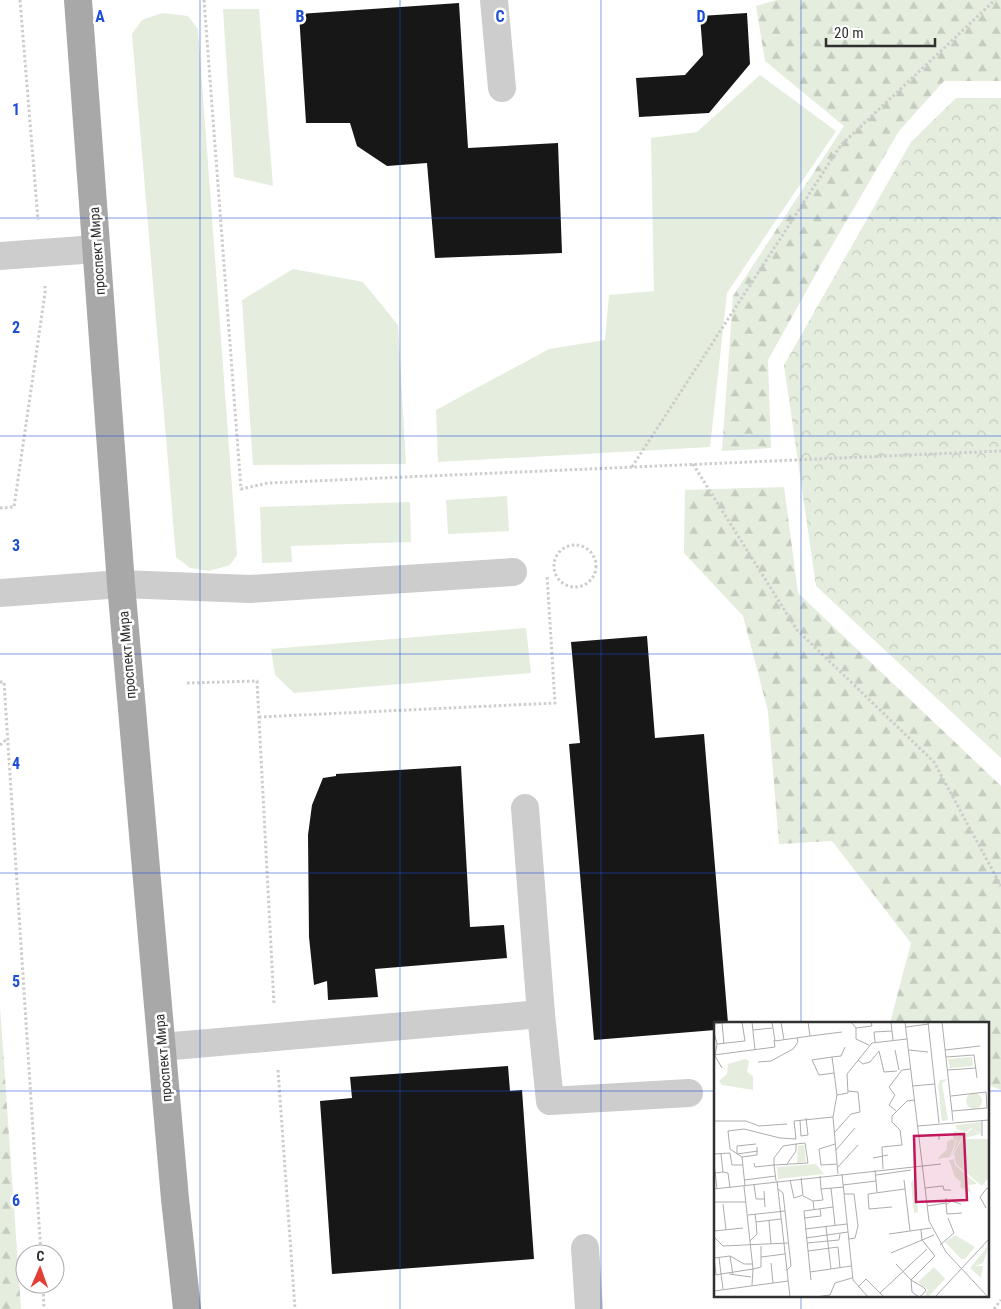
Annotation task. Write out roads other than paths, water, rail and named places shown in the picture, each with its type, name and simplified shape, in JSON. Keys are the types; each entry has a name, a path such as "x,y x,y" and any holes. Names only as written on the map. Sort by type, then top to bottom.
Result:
{"main road":[{"name":"проспект Мира","path":"78,0 121,584 175,1199 187,1309"}],"street":[{"path":"494,0 502,88"},
{"path":"0,256 96,249"},
{"path":"0,593 121,584 250,589 513,572"},
{"path":"525,808 541,1014 550,1101 689,1094"},
{"path":"162,1047 541,1014"},
{"path":"585,1248 589,1309"}]}
